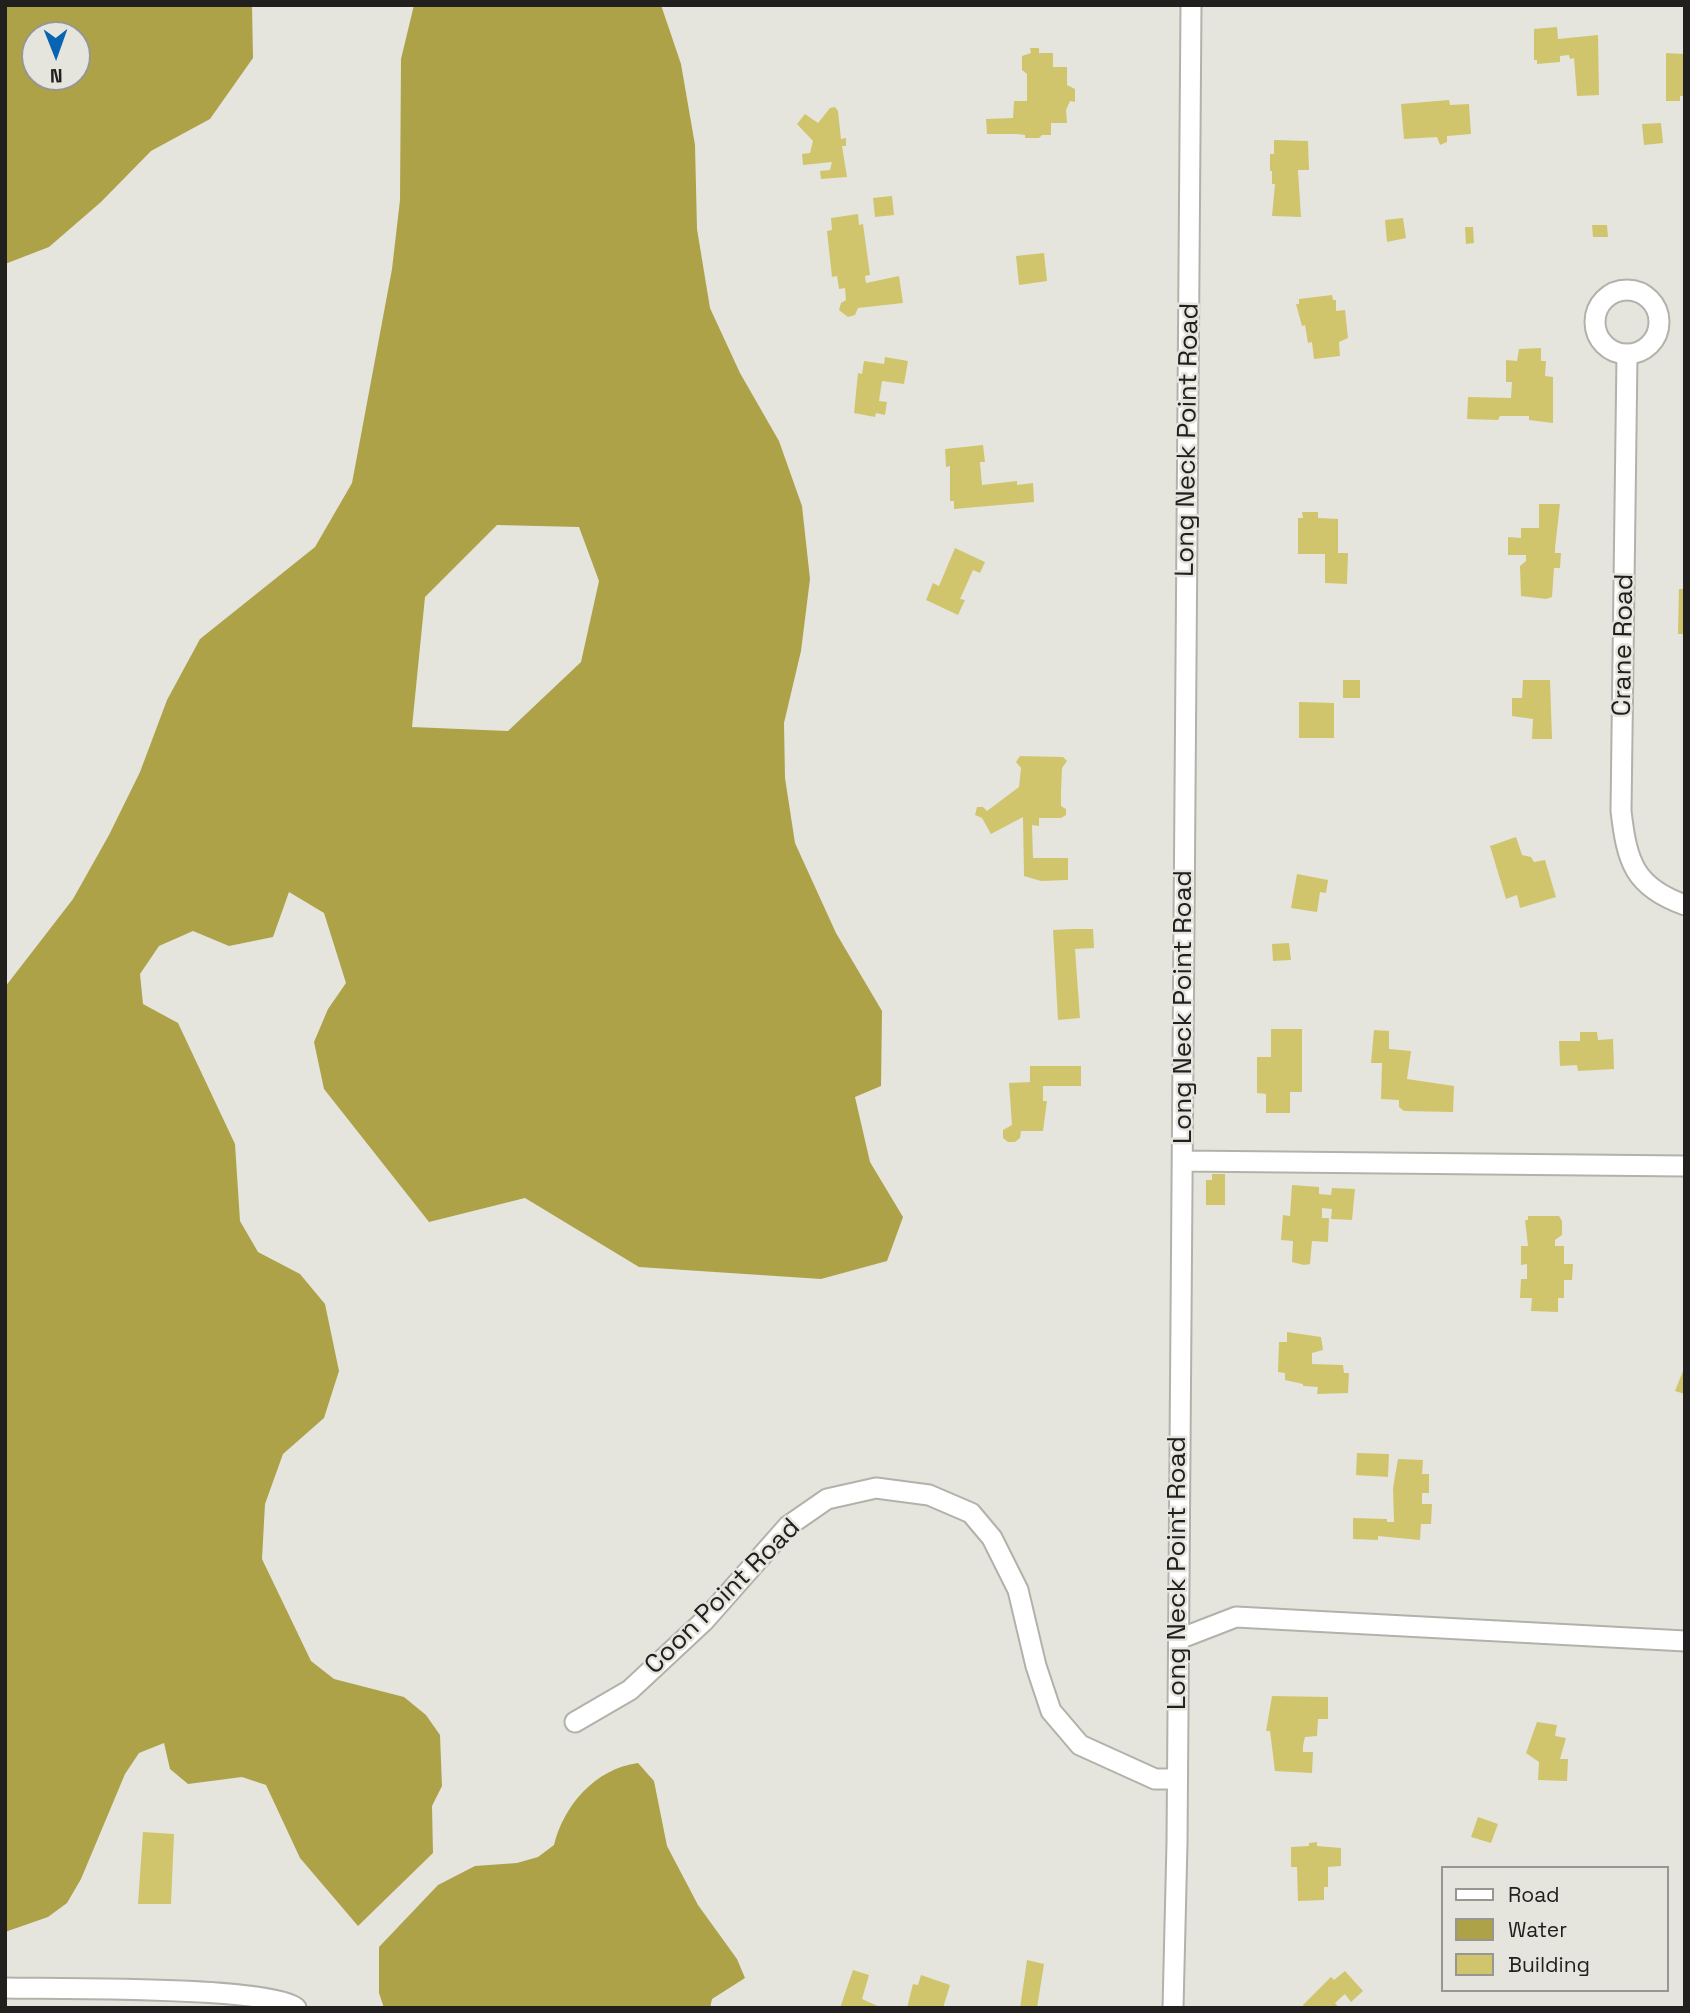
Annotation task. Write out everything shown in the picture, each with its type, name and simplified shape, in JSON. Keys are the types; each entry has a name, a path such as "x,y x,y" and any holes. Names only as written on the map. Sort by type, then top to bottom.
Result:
{"street":[{"name":"Long Neck Point Road","path":"1173,2008 1179,1639 1191,5"},
{"name":"Crane Road","path":"1627,355 1622,822 1632,865 1646,885 1660,896 1685,905"},
{"path":"1183,1161 1685,1166"},
{"name":"Coon Point Road","path":"575,1722 630,1690 705,1620 788,1526 827,1500 876,1488 929,1495 971,1513 992,1538 1018,1590 1036,1666 1051,1711 1080,1745 1155,1779 1177,1779"},
{"path":"1179,1639 1236,1617 1685,1641"},
{"path":"5,1988 229,1993 288,2001 296,2008"}],"water":[{"path":"5,5 252,5 253,58 210,119 151,151 101,202 49,247 5,264"},
{"path":"414,5 661,5 681,64 695,145 697,229 710,308 740,373 779,441 802,506 810,579 801,651 784,723 785,778 795,843 836,933 882,1011 881,1086 855,1097 870,1162 903,1217 887,1261 821,1279 639,1267 525,1198 429,1222 324,1089 314,1042 328,1009 346,983 324,913 289,892 273,937 229,946 193,931 159,946 140,974 143,1004 178,1023 235,1144 240,1221 258,1252 300,1274 325,1304 339,1371 324,1418 283,1454 265,1504 262,1559 311,1661 334,1679 404,1697 426,1715 440,1735 442,1786 432,1806 433,1853 358,1926 300,1858 266,1785 242,1777 188,1784 170,1769 164,1743 139,1753 125,1774 81,1879 67,1903 48,1917 5,1932 5,987 73,899 109,835 140,772 167,700 200,639 315,547 352,483 392,269 400,200 401,59","holes":["497,525 579,527 599,581 581,662 508,731 412,727 425,597"]},
{"path":"638,1763 654,1781 667,1846 698,1905 737,1959 745,1978 712,1999 710,2008 384,2008 379,1993 379,1947 438,1885 475,1866 517,1863 538,1857 554,1845 565,1816 584,1791 608,1773"}],"building":[{"path":"1557,27 1558,39 1598,35 1599,95 1577,96 1574,58 1570,59 1569,55 1560,56 1560,62 1537,64 1537,60 1534,60 1534,29"},
{"path":"1030,48 1039,48 1039,53 1053,53 1053,67 1067,67 1067,85 1075,89 1075,102 1070,101 1066,110 1067,123 1051,123 1051,135 1042,135 1039,138 1025,138 1025,135 1017,134 987,134 986,119 1013,118 1014,101 1027,101 1027,74 1022,70 1022,56 1031,53"},
{"path":"1666,53 1685,54 1685,96 1680,96 1680,101 1666,101"},
{"path":"1449,100 1450,105 1469,104 1471,134 1447,136 1447,142 1440,145 1437,137 1404,139 1401,104"},
{"path":"835,107 838,111 841,139 846,138 846,146 842,146 847,177 821,179 820,171 830,170 832,162 803,165 802,154 810,153 813,141 797,124 805,114 818,123 830,108"},
{"path":"1661,123 1663,143 1644,145 1642,124"},
{"path":"1274,140 1308,141 1309,170 1298,170 1301,217 1272,216 1275,184 1272,184 1270,154 1274,154"},
{"path":"892,196 894,215 875,217 873,198"},
{"path":"858,214 859,225 863,224 870,275 865,276 866,283 899,276 903,303 858,308 855,315 848,317 839,310 841,303 846,300 845,288 839,289 837,276 832,277 827,231 832,230 831,218"},
{"path":"1403,218 1406,238 1387,242 1385,220"},
{"path":"1592,225 1607,225 1608,237 1593,237"},
{"path":"1465,227 1473,227 1474,243 1466,244"},
{"path":"1044,253 1047,281 1019,285 1016,256"},
{"path":"1332,295 1333,300 1336,300 1336,311 1345,310 1348,338 1339,342 1340,356 1314,359 1312,342 1308,343 1305,325 1302,326 1296,304 1299,304 1299,299"},
{"path":"1541,348 1541,361 1546,361 1545,376 1553,377 1553,423 1529,420 1529,416 1500,416 1498,420 1467,419 1468,397 1511,398 1512,382 1506,382 1506,360 1517,361 1519,349"},
{"path":"885,357 908,361 904,384 882,381 879,401 887,402 885,415 876,413 875,417 854,413 858,373 862,374 864,361 884,364"},
{"path":"983,445 985,462 980,462 982,485 1017,481 1017,485 1033,483 1034,502 954,509 954,501 950,501 950,466 946,467 945,449"},
{"path":"1539,504 1560,504 1555,553 1561,553 1560,568 1554,568 1552,597 1546,599 1521,596 1520,566 1526,561 1526,555 1508,555 1508,537 1521,538 1521,528 1539,528"},
{"path":"1302,512 1318,512 1318,518 1338,519 1338,553 1348,553 1347,584 1325,583 1325,554 1298,554 1298,518 1303,518"},
{"path":"955,548 985,562 980,573 973,570 960,599 965,600 958,615 926,600 933,583 939,586"},
{"path":"1679,589 1685,589 1685,634 1678,634"},
{"path":"1343,680 1360,680 1360,698 1343,698"},
{"path":"1523,680 1550,680 1552,739 1532,739 1533,719 1512,716 1512,698 1522,698"},
{"path":"1299,702 1334,703 1334,738 1299,738"},
{"path":"1020,756 1063,757 1067,761 1062,768 1061,792 1061,806 1066,809 1066,815 1061,818 1039,818 1039,826 1032,825 1033,858 1068,858 1068,880 1041,881 1024,876 1023,817 991,834 982,818 975,815 977,807 983,807 987,811 1019,787 1021,768 1016,762"},
{"path":"1516,837 1522,855 1531,857 1534,862 1545,860 1556,897 1520,908 1517,895 1506,899 1490,846"},
{"path":"1297,874 1328,880 1326,893 1320,892 1317,912 1291,908"},
{"path":"1093,929 1094,948 1075,949 1080,1018 1058,1020 1053,930"},
{"path":"1289,943 1291,960 1273,961 1272,944"},
{"path":"1271,1029 1302,1029 1302,1092 1290,1092 1290,1113 1266,1113 1266,1094 1257,1093 1257,1057 1271,1057"},
{"path":"1374,1030 1389,1031 1389,1049 1411,1051 1407,1079 1454,1086 1453,1112 1404,1111 1399,1107 1399,1100 1381,1099 1382,1063 1371,1063"},
{"path":"1580,1032 1597,1032 1598,1040 1613,1039 1614,1069 1578,1071 1577,1065 1560,1066 1559,1041 1580,1041"},
{"path":"1030,1066 1081,1066 1081,1086 1043,1086 1043,1101 1047,1101 1043,1131 1021,1131 1020,1138 1015,1142 1008,1142 1003,1138 1003,1130 1012,1125 1009,1083 1030,1082"},
{"path":"1212,1174 1225,1174 1225,1205 1206,1205 1206,1180 1212,1180"},
{"path":"1292,1185 1319,1187 1319,1194 1331,1195 1332,1188 1355,1189 1352,1220 1331,1219 1332,1209 1322,1208 1322,1218 1329,1218 1328,1242 1312,1241 1310,1264 1292,1262 1293,1241 1281,1240 1283,1215 1290,1216"},
{"path":"1528,1216 1559,1216 1562,1221 1562,1235 1555,1240 1555,1246 1564,1246 1564,1264 1573,1264 1572,1280 1564,1280 1564,1298 1558,1298 1558,1312 1531,1311 1532,1298 1520,1298 1521,1279 1527,1279 1527,1264 1521,1265 1521,1246 1528,1246 1525,1220 1528,1220"},
{"path":"1287,1332 1321,1337 1323,1350 1312,1353 1312,1364 1343,1365 1344,1373 1349,1373 1348,1393 1317,1394 1318,1387 1303,1386 1285,1380 1285,1373 1278,1372 1279,1342 1287,1342"},
{"path":"1685,1366 1685,1394 1675,1391"},
{"path":"1357,1453 1389,1454 1388,1477 1356,1475"},
{"path":"1398,1459 1423,1460 1422,1474 1429,1474 1429,1493 1422,1493 1422,1504 1432,1504 1431,1524 1421,1524 1420,1540 1378,1536 1378,1540 1353,1539 1353,1518 1387,1519 1387,1522 1394,1522 1393,1488"},
{"path":"1272,1696 1328,1697 1328,1719 1318,1719 1317,1736 1305,1737 1303,1746 1303,1752 1313,1752 1312,1773 1275,1771 1270,1731 1266,1731"},
{"path":"1537,1722 1557,1725 1555,1736 1566,1738 1560,1759 1568,1759 1567,1781 1538,1780 1539,1762 1526,1753"},
{"path":"1478,1817 1498,1824 1491,1843 1471,1837"},
{"path":"143,1832 174,1834 171,1904 138,1904"},
{"path":"1317,1842 1317,1846 1341,1848 1341,1866 1328,1867 1328,1887 1324,1887 1324,1900 1298,1901 1297,1867 1291,1867 1291,1847 1309,1846 1309,1843"},
{"path":"1027,1960 1044,1964 1037,2008 1020,2008"},
{"path":"853,1970 869,1975 862,1999 882,2008 840,2008"},
{"path":"1345,1971 1363,1991 1351,2002 1345,1994 1335,2003 1339,2008 1305,2008 1303,2005 1331,1977 1334,1980"},
{"path":"921,1975 950,1985 943,2008 907,2008 913,1984 918,1985"}]}
